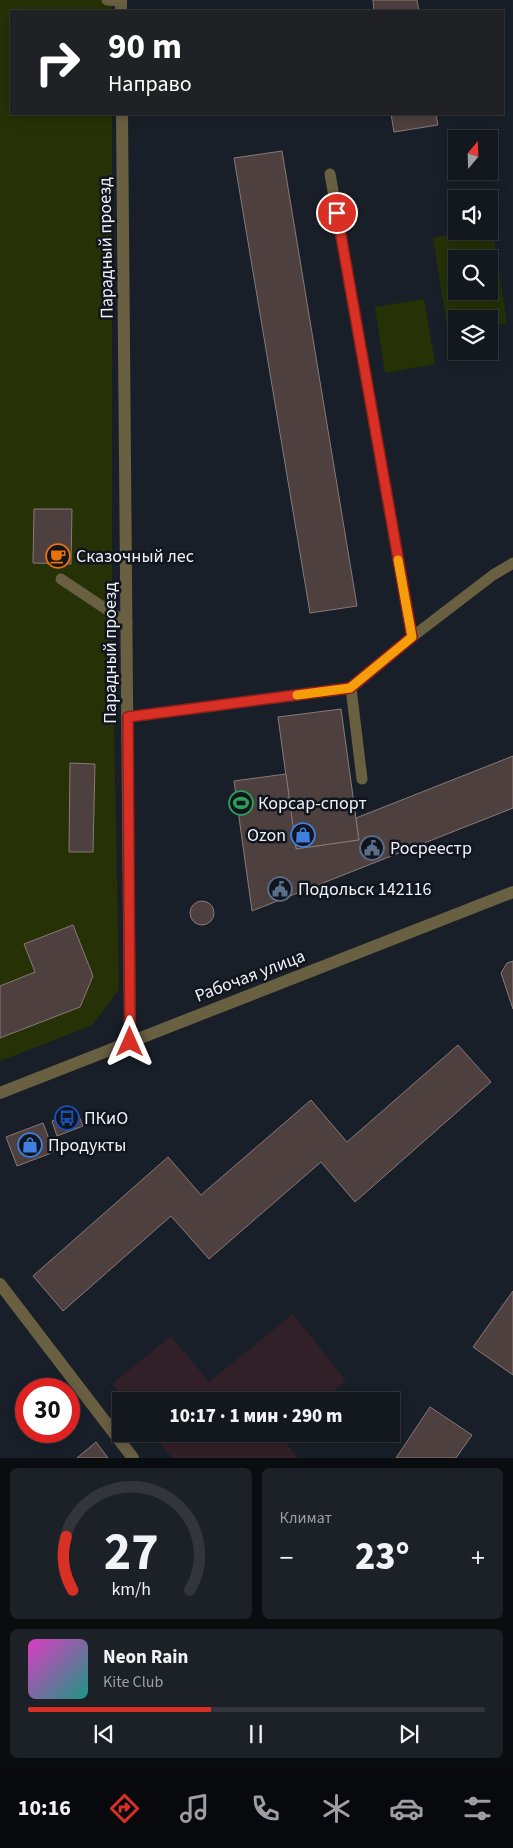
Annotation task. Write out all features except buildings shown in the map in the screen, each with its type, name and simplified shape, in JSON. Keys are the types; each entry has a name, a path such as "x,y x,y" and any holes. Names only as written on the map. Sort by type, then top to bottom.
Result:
{"street":[{"name":"Парадный проезд","path":"122,115 130,1042"},
{"name":"Рабочая улица","path":"0,1093 513,892"},
{"path":"0,1284 133,1458"}],"lane":[{"path":"107,0 121,4"},
{"path":"330,174 412,637"},
{"path":"128,717 350,688 412,637 493,575 513,563"},
{"path":"61,579 127,623"},
{"path":"350,688 362,779"}],"shaded area":[{"path":"293,1314 346,1381 332,1392 119,1392 112,1384 171,1336 209,1382"},
{"path":"159,1442 285,1442 298,1458 172,1458"}],"green space":[{"path":"0,0 112,0 112,10 10,10 10,115 112,115 112,615 119,989 93,1025 0,1061"},
{"path":"448,235 448,240 494,240 495,250 448,250 448,300 498,300 498,266 507,323 498,324 498,310 448,310 448,332 433,238"},
{"path":"424,299 435,364 385,373 375,307"}],"slow traffic":[{"path":"297,695 350,688 412,637 398,560"}],"place":[{"name":"Сказочный лес","path":"58,556"},
{"name":"Корсар-спорт","path":"241,803"},
{"name":"Ozon","path":"303,835"},
{"name":"Росреестр","path":"372,848"},
{"name":"Подольск 142116","path":"280,889"},
{"name":"ПКиО","path":"67,1118"},
{"name":"Продукты","path":"30,1145"}],"route":[{"path":"130,1042 128,717 350,688 412,637 337,213"}]}
